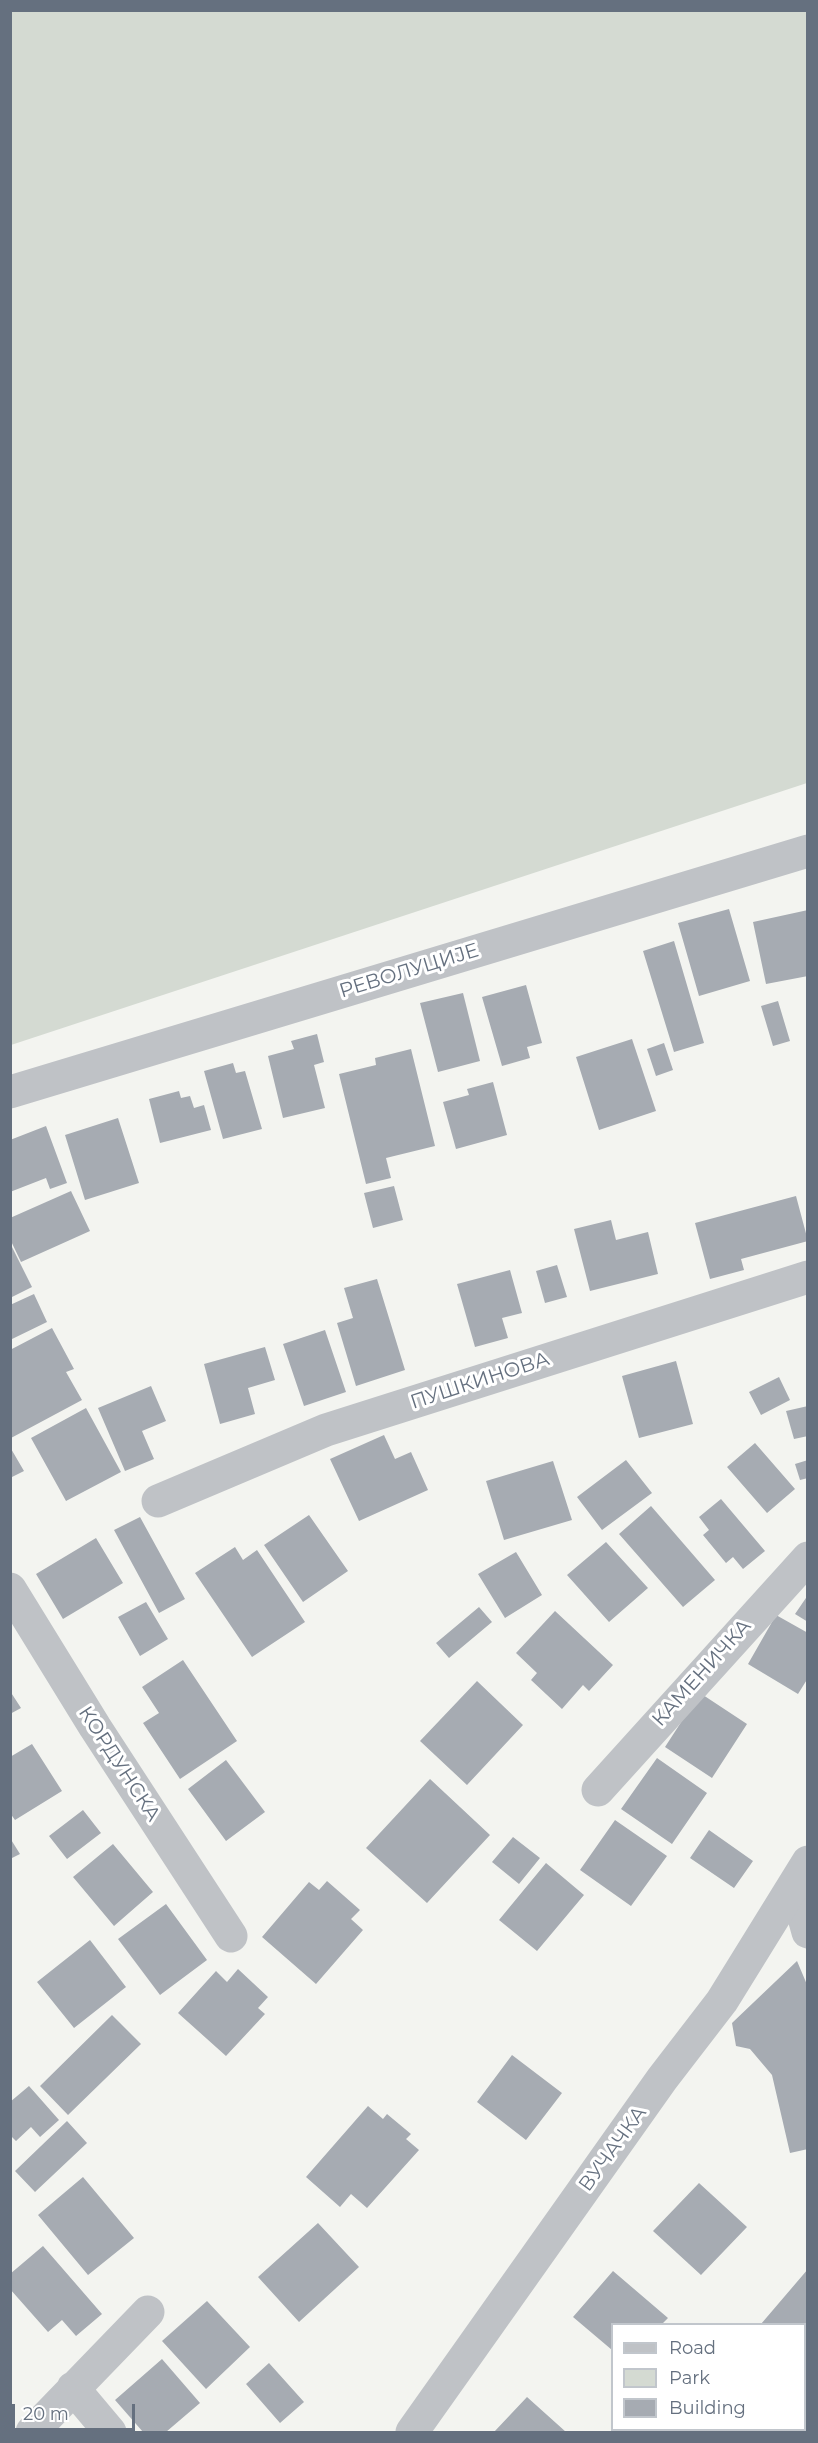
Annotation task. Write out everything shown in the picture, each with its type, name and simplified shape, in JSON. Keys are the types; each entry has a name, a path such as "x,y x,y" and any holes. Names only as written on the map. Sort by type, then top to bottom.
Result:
{"street":[{"name":"РЕВОЛУЦИЈЕ","path":"10,1092 807,851"},
{"name":"ПУШКИНОВА","path":"158,1501 326,1430 807,1277"},
{"name":"КАМЕНИЧКА","path":"598,1790 807,1558"},
{"name":"КОРДУНСКА","path":"10,1589 95,1727 231,1936"},
{"path":"801,1874 807,1932"},
{"name":"ВУЧАЧКА","path":"412,2433 662,2079 722,2001 801,1874"},
{"path":"32,2433 148,2312"},
{"path":"73,2388 110,2433"}],"green space":[{"path":"10,11 807,11 807,783 11,1045"}],"building":[{"path":"729,909 750,981 699,996 678,923"},
{"path":"808,910 808,976 766,984 753,922"},
{"path":"674,941 704,1043 674,1052 643,951"},
{"path":"526,985 542,1043 527,1047 530,1058 502,1066 482,997"},
{"path":"463,993 480,1061 438,1072 420,1003"},
{"path":"778,1001 790,1041 773,1046 761,1006"},
{"path":"317,1034 324,1062 314,1065 325,1108 283,1118 268,1056 294,1049 291,1041"},
{"path":"632,1039 656,1111 599,1130 576,1057"},
{"path":"664,1043 673,1070 656,1076 647,1049"},
{"path":"411,1049 435,1146 386,1158 391,1178 366,1184 339,1074 376,1065 375,1058"},
{"path":"233,1063 236,1073 245,1071 262,1129 223,1139 204,1071"},
{"path":"493,1082 507,1135 456,1149 443,1102 469,1095 467,1089"},
{"path":"179,1091 181,1098 190,1096 194,1108 204,1105 211,1130 160,1143 149,1099"},
{"path":"118,1118 139,1183 85,1200 65,1135"},
{"path":"46,1126 67,1183 50,1189 46,1178 10,1192 10,1140"},
{"path":"394,1186 403,1220 373,1228 364,1193"},
{"path":"71,1191 90,1231 21,1262 10,1239 10,1218"},
{"path":"796,1196 808,1241 741,1259 744,1270 710,1279 695,1223"},
{"path":"611,1220 616,1240 648,1232 658,1274 590,1291 574,1229"},
{"path":"10,1243 32,1287 10,1298"},
{"path":"557,1265 567,1297 545,1303 536,1271"},
{"path":"510,1270 522,1313 502,1318 508,1338 475,1347 457,1284"},
{"path":"377,1279 405,1370 356,1386 337,1323 353,1318 344,1288"},
{"path":"34,1294 47,1322 10,1340 10,1305"},
{"path":"52,1328 74,1369 66,1372 82,1400 11,1438 10,1350"},
{"path":"325,1330 346,1392 304,1406 283,1344"},
{"path":"265,1347 275,1380 248,1388 255,1414 220,1424 204,1364"},
{"path":"676,1361 693,1424 639,1438 622,1376"},
{"path":"779,1377 790,1400 761,1415 749,1392"},
{"path":"151,1386 166,1421 142,1431 154,1459 125,1471 98,1408"},
{"path":"808,1406 808,1436 794,1439 786,1411"},
{"path":"86,1408 121,1472 66,1501 31,1438"},
{"path":"384,1435 395,1459 411,1452 428,1490 359,1521 330,1459"},
{"path":"755,1443 795,1489 767,1513 727,1467"},
{"path":"10,1447 24,1471 10,1478"},
{"path":"626,1460 652,1493 602,1530 577,1497"},
{"path":"808,1460 808,1478 800,1480 795,1464"},
{"path":"553,1461 572,1520 504,1540 486,1481"},
{"path":"721,1499 765,1551 743,1569 733,1557 726,1563 703,1535 709,1530 699,1517"},
{"path":"651,1506 715,1580 683,1607 619,1534"},
{"path":"309,1515 348,1571 303,1602 264,1545"},
{"path":"140,1517 185,1599 159,1613 114,1530"},
{"path":"96,1538 123,1583 63,1619 36,1574"},
{"path":"606,1542 648,1588 609,1622 567,1575"},
{"path":"235,1547 243,1560 257,1550 305,1622 252,1657 195,1573"},
{"path":"516,1552 542,1595 505,1618 478,1574"},
{"path":"808,1595 808,1622 795,1614"},
{"path":"146,1602 168,1639 140,1656 118,1617"},
{"path":"479,1607 492,1622 449,1658 436,1643"},
{"path":"555,1611 613,1665 589,1691 583,1685 562,1709 531,1680 537,1673 516,1653"},
{"path":"776,1615 808,1633 808,1678 798,1694 748,1664"},
{"path":"183,1660 237,1741 180,1779 143,1723 159,1713 142,1687"},
{"path":"477,1681 523,1725 467,1785 420,1741"},
{"path":"10,1691 21,1708 10,1714"},
{"path":"700,1693 747,1724 712,1778 665,1747"},
{"path":"32,1744 62,1791 15,1820 10,1813 10,1757"},
{"path":"657,1758 707,1793 672,1844 621,1809"},
{"path":"226,1760 265,1812 226,1841 188,1789"},
{"path":"430,1779 490,1835 427,1903 366,1848"},
{"path":"83,1810 101,1833 67,1859 49,1836"},
{"path":"615,1820 667,1856 631,1906 580,1870"},
{"path":"709,1830 753,1861 734,1888 690,1858"},
{"path":"513,1837 540,1858 519,1884 492,1862"},
{"path":"10,1838 20,1854 10,1859"},
{"path":"113,1844 153,1892 114,1926 73,1877"},
{"path":"546,1863 584,1895 537,1951 499,1920"},
{"path":"327,1881 360,1910 351,1919 363,1930 316,1984 262,1937 309,1882 319,1890"},
{"path":"166,1904 207,1960 160,1995 118,1939"},
{"path":"90,1940 126,1987 74,2028 37,1982"},
{"path":"797,1961 808,1987 808,2149 790,2153 772,2075 750,2049 736,2046 732,2023"},
{"path":"238,1969 268,1997 258,2008 265,2014 226,2056 178,2013 216,1971 227,1982"},
{"path":"112,2015 141,2044 68,2115 40,2086"},
{"path":"512,2055 562,2093 526,2140 477,2102"},
{"path":"29,2086 59,2120 40,2137 31,2127 16,2141 10,2135 10,2102"},
{"path":"368,2106 383,2119 387,2114 411,2134 406,2139 419,2150 367,2208 351,2194 340,2207 306,2177"},
{"path":"67,2121 87,2143 35,2192 15,2171"},
{"path":"83,2177 134,2238 88,2275 38,2215"},
{"path":"699,2183 747,2227 701,2275 653,2231"},
{"path":"318,2223 359,2267 299,2322 258,2277"},
{"path":"43,2246 102,2314 76,2336 62,2320 48,2332 10,2289 10,2274"},
{"path":"808,2269 808,2368 806,2370 806,2323 762,2323"},
{"path":"613,2271 668,2318 663,2323 611,2323 611,2349 573,2317"},
{"path":"207,2301 250,2347 206,2389 162,2341"},
{"path":"162,2359 200,2403 166,2432 143,2432 115,2400"},
{"path":"269,2363 304,2402 280,2423 246,2384"},
{"path":"527,2397 566,2432 494,2432"}]}
